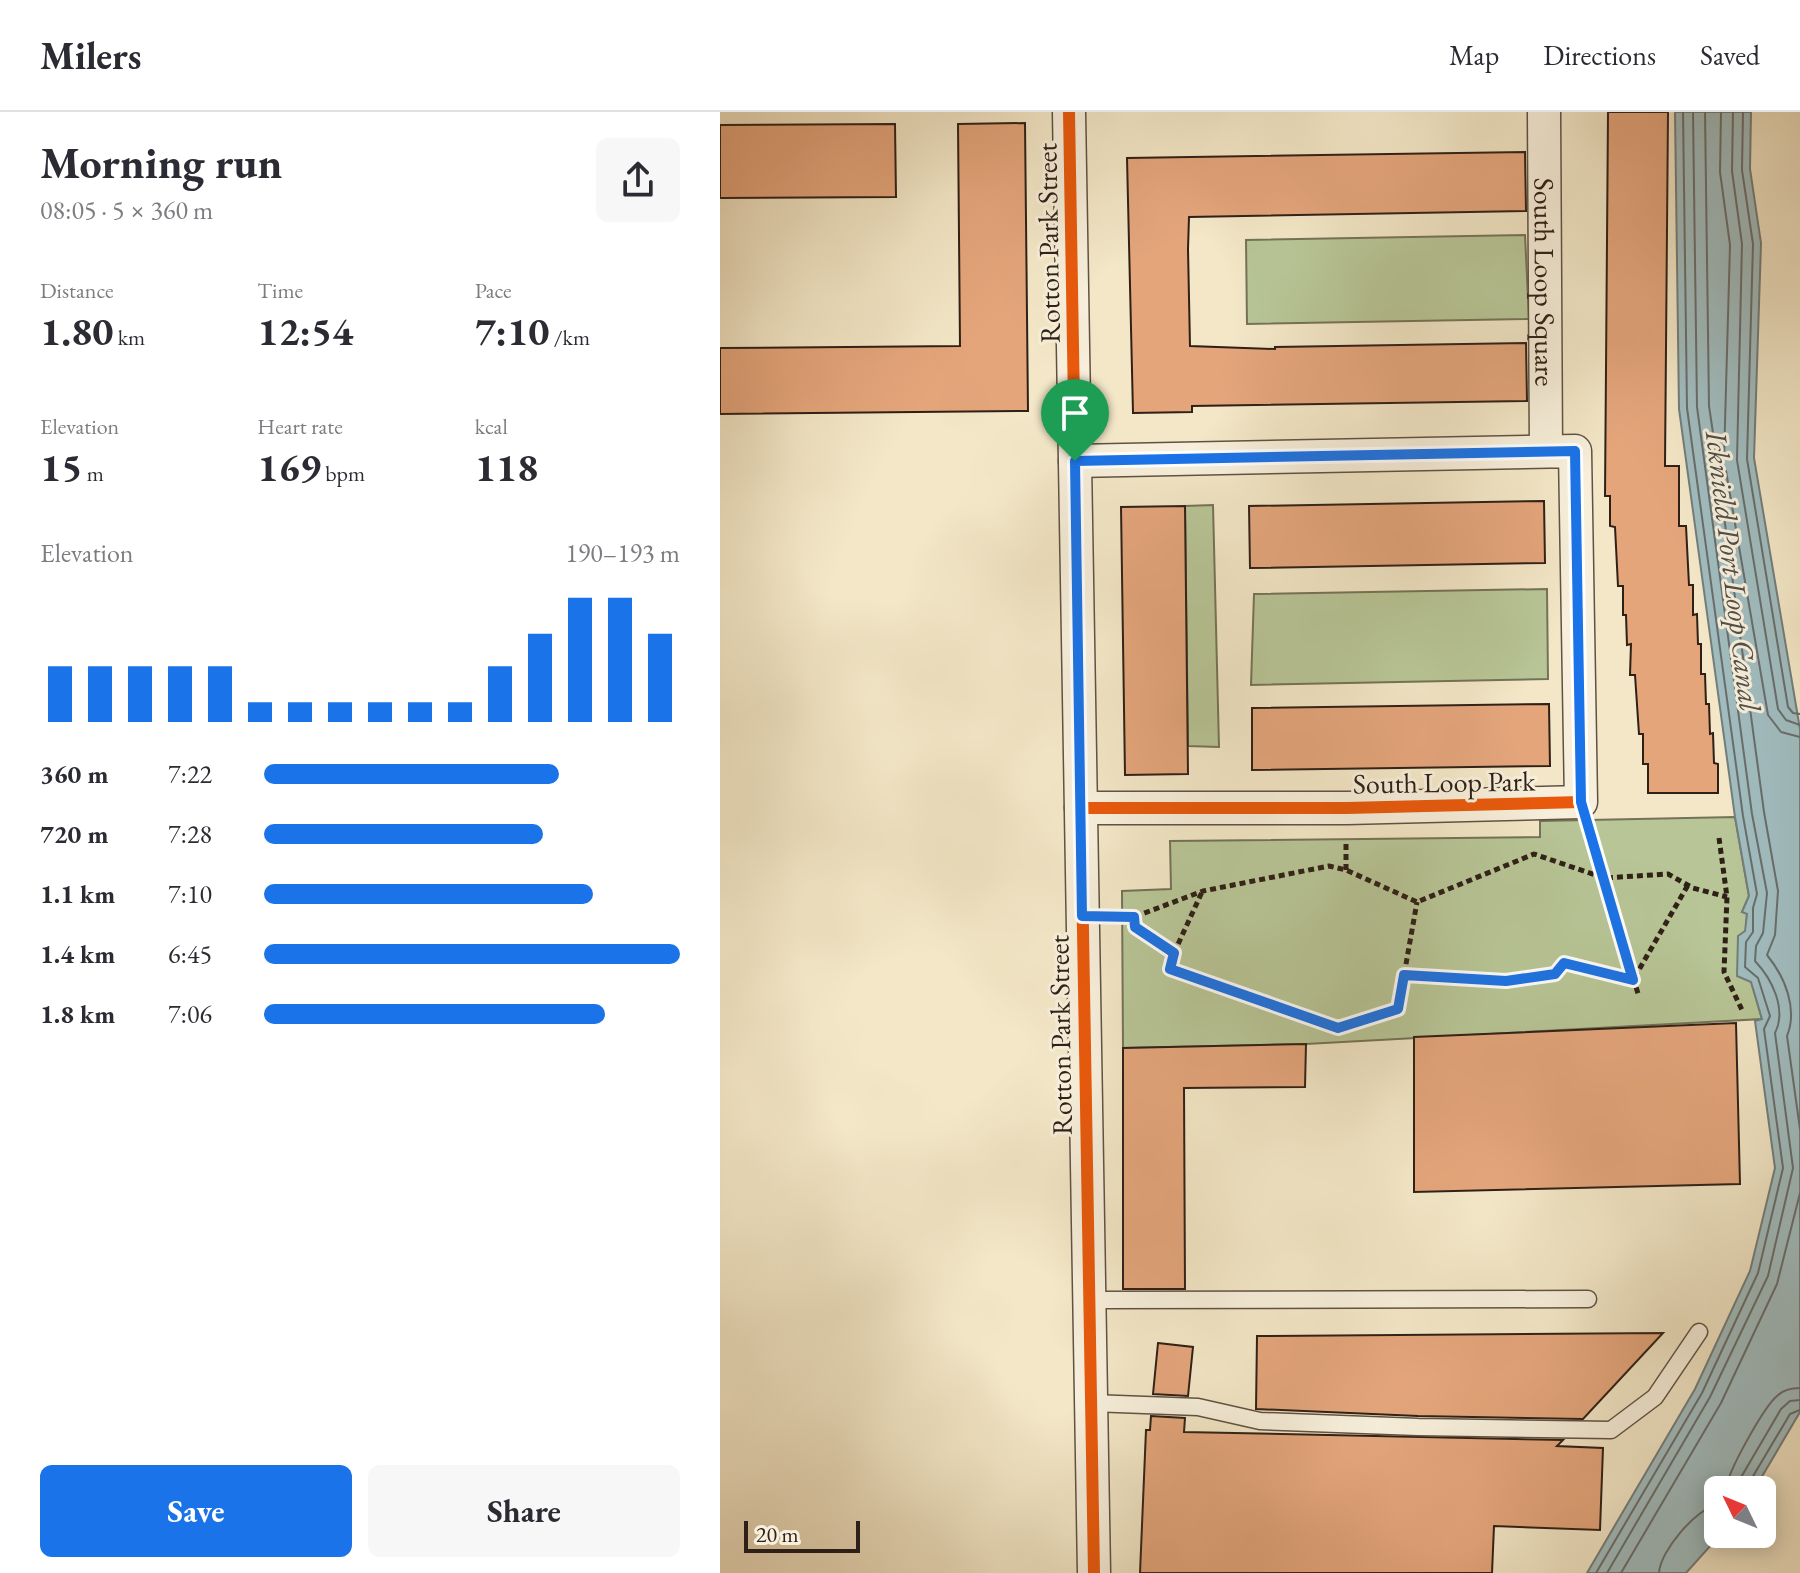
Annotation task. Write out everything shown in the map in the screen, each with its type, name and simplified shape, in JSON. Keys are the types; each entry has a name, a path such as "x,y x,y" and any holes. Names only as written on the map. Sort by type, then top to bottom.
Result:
{"street":[{"name":"Rotton Park Street","path":"1069,112 1094,1573"},
{"name":"South Loop Square","path":"1544,112 1546,451"},
{"path":"1075,461 1575,451 1581,802"},
{"name":"South Loop Park","path":"1081,808 1347,808 1581,802"}],"lane":[{"path":"1089,1300 1588,1299"},
{"path":"1091,1403 1198,1407 1260,1421 1611,1430 1655,1397 1699,1332"}],"path":[{"path":"1581,802 1639,997"},
{"path":"1719,838 1727,897 1724,972 1742,1010"},
{"path":"1082,916 1134,917 1203,891 1329,866 1346,870 1417,902 1534,854 1604,878 1668,874 1688,885 1727,897"},
{"path":"1633,980 1688,885"},
{"path":"1203,891 1174,953 1170,969 1338,1028 1398,1009 1417,902"},
{"path":"1134,917 1135,927 1174,953"},
{"path":"1404,975 1506,981 1555,974 1564,963 1633,980"}],"green space":[{"path":"1525,235 1529,319 1247,324 1246,240"},
{"path":"1213,505 1219,747 1188,746 1185,506"},
{"path":"1547,589 1548,679 1251,685 1254,594"},
{"path":"1735,817 1749,896 1742,912 1747,913 1743,977 1751,981 1762,1019 1306,1044 1123,1048 1122,891 1171,889 1170,841 1540,837 1540,821"}],"water":[{"name":"Icknield Port Loop Canal","path":"1675,112 1751,112 1750,169 1761,243 1754,458 1800,729 1800,1412 1762,1476 1704,1476 1704,1548 1708,1548 1686,1573 1587,1573 1695,1389 1750,1271 1775,1168 1755,1021 1762,1019 1751,982 1737,976 1738,936 1745,931 1747,914 1742,912 1749,896 1735,817 1679,409"}],"building":[{"path":"1608,112 1668,112 1665,466 1679,466 1679,526 1686,526 1689,585 1693,585 1693,615 1697,614 1698,644 1701,644 1701,674 1705,674 1714,763 1718,764 1718,793 1648,793 1648,764 1643,764 1643,734 1639,734 1635,675 1630,675 1631,644 1627,645 1623,586 1618,586 1615,527 1610,526 1610,496 1605,496"},
{"path":"1025,123 1028,411 720,414 720,348 960,346 958,124"},
{"path":"895,124 896,197 720,198 720,125"},
{"path":"1525,152 1526,211 1189,217 1188,249 1190,346 1275,349 1526,343 1527,401 1192,406 1192,412 1133,413 1127,158"},
{"path":"1544,501 1545,563 1250,568 1249,506"},
{"path":"1185,506 1188,774 1125,775 1121,507"},
{"path":"1549,704 1550,766 1252,770 1252,708"},
{"path":"1736,1023 1740,1184 1414,1192 1414,1037"},
{"path":"1306,1044 1305,1087 1184,1088 1185,1289 1123,1289 1123,1048"},
{"path":"1663,1333 1583,1419 1256,1409 1257,1336"},
{"path":"1158,1343 1193,1347 1188,1396 1153,1394"},
{"path":"1151,1416 1185,1418 1184,1432 1563,1440 1557,1446 1603,1448 1600,1530 1494,1526 1492,1573 1140,1573 1146,1430 1150,1430"}],"cycle path":[{"path":"1069,112 1094,1573"},
{"path":"1075,461 1575,451 1581,802 1347,808 1081,808"}],"route":[{"path":"1575,451 1581,802 1633,980 1564,963 1555,974 1506,981 1404,975 1398,1009 1338,1028 1170,969 1174,953 1135,927 1134,917 1082,916 1075,461 1575,451"}]}
